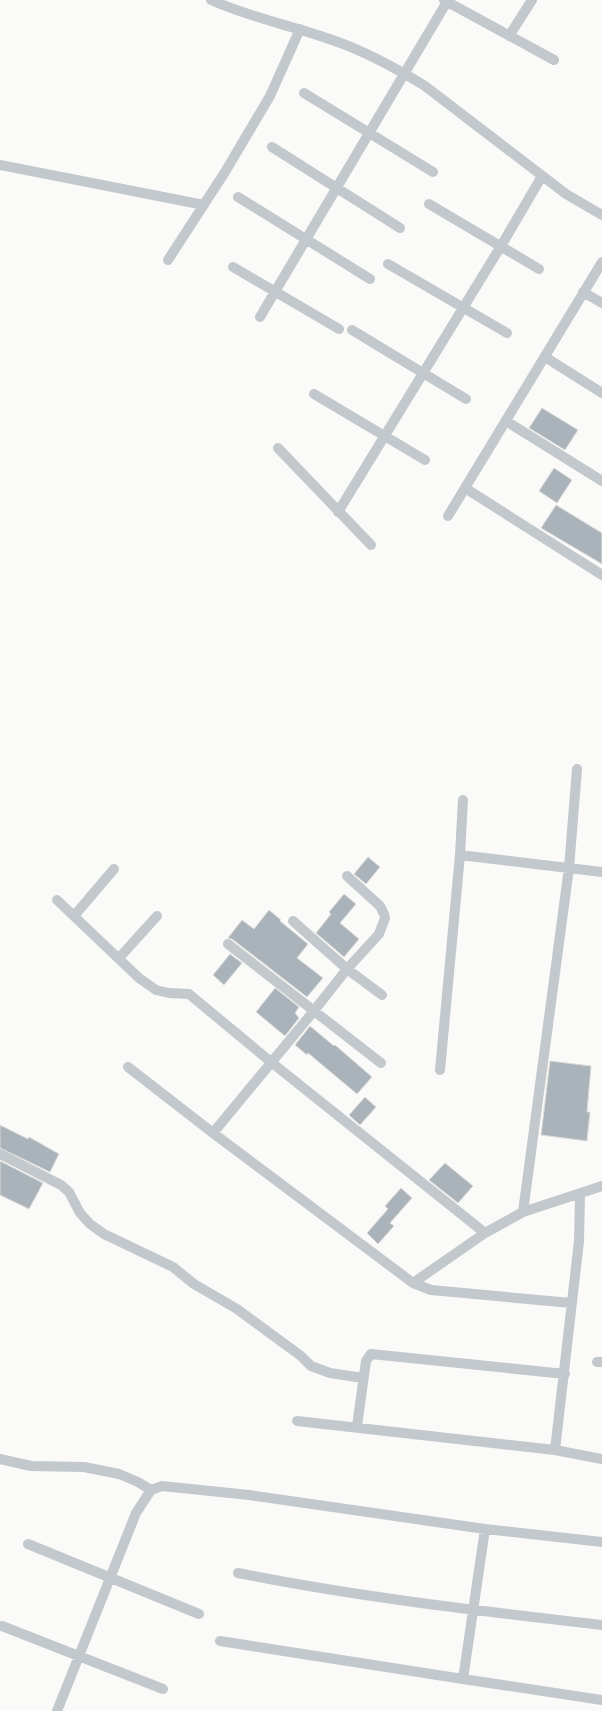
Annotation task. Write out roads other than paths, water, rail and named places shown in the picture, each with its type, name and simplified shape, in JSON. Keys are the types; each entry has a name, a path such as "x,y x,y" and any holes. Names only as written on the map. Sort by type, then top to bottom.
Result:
{"street":[{"path":"211,0 237,11 337,41 404,74 425,86 566,194 602,215"},
{"path":"260,316 447,0 554,60"},
{"path":"509,36 532,0"},
{"path":"168,260 204,205 270,96 300,29"},
{"path":"304,93 433,172"},
{"path":"272,147 400,228"},
{"path":"0,165 204,205"},
{"path":"338,512 462,307 501,246 542,176"},
{"path":"238,197 370,280"},
{"path":"429,204 539,269"},
{"path":"448,516 602,262"},
{"path":"388,264 506,333"},
{"path":"233,267 339,329"},
{"path":"583,292 602,303"},
{"path":"352,330 466,399"},
{"path":"545,357 602,393"},
{"path":"314,394 425,460"},
{"path":"506,421 602,481"},
{"path":"278,448 371,545"},
{"path":"465,488 602,575"},
{"path":"523,1212 569,868 577,768"},
{"path":"440,1070 460,855 463,800"},
{"path":"460,855 602,872"},
{"path":"74,916 114,869"},
{"path":"213,1133 347,969 379,934 385,918 380,906 347,876"},
{"path":"57,900 139,978 156,990 169,993 189,994 271,1062 485,1233"},
{"path":"119,958 157,916"},
{"path":"293,921 347,969 382,995"},
{"path":"228,944 313,1012 381,1063"},
{"path":"128,1067 213,1133 413,1283 431,1290 571,1303"},
{"path":"0,1154 61,1185 69,1192 80,1213 90,1224 104,1234 173,1267 194,1284 237,1309 301,1356 311,1366 330,1373 364,1378"},
{"path":"413,1283 485,1233 523,1212 602,1186"},
{"path":"555,1450 565,1374 571,1303 579,1242 580,1194"},
{"path":"357,1426 366,1361 370,1354 565,1374"},
{"path":"297,1421 357,1426 555,1450 602,1459"},
{"path":"0,1459 31,1466 84,1467 120,1474 151,1490"},
{"path":"57,1711 136,1513 151,1490 162,1486 249,1495 485,1529 602,1542"},
{"path":"463,1679 485,1529"},
{"path":"28,1544 199,1614"},
{"path":"238,1573 285,1582 472,1610 602,1625"},
{"path":"2,1626 163,1689"},
{"path":"220,1641 602,1700"}]}
